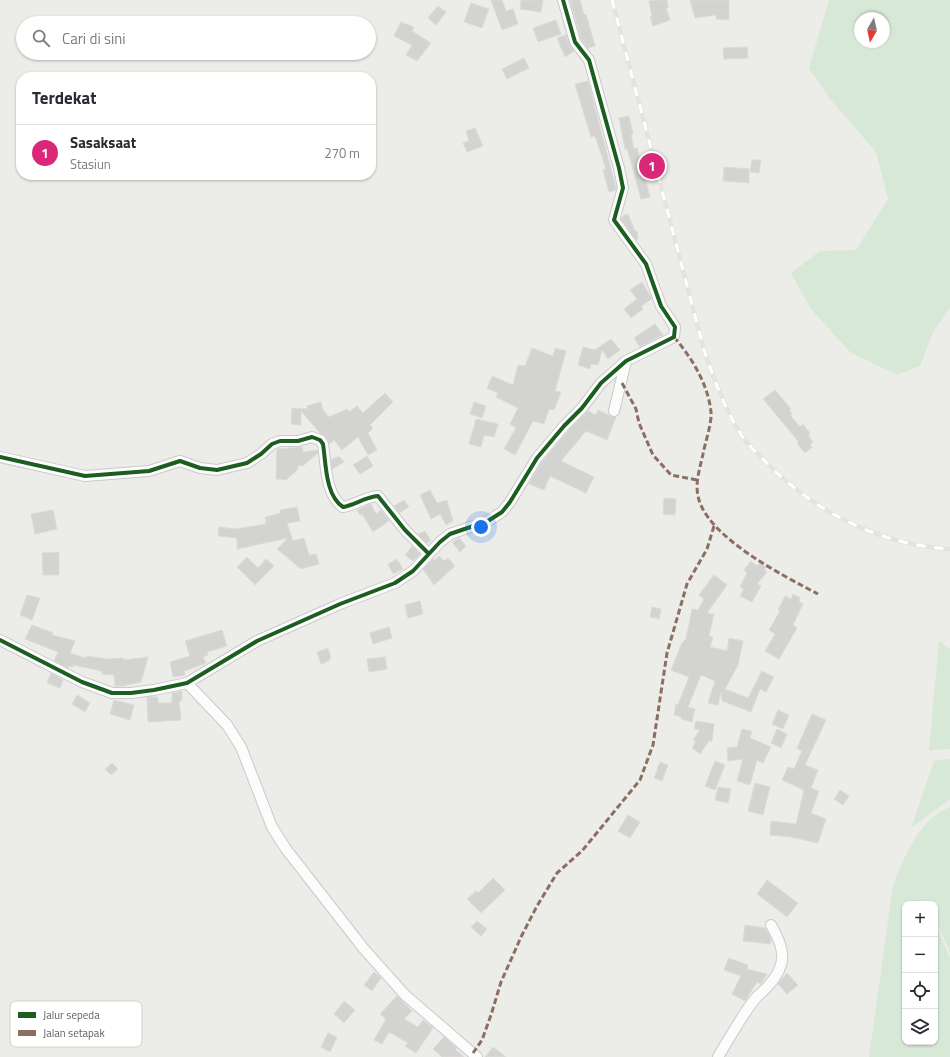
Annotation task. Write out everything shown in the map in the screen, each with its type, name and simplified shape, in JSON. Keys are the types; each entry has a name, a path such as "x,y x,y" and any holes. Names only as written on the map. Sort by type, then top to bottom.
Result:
{"street":[{"path":"0,640 82,682 112,693 131,693 154,690 187,683 257,641 340,604 395,583 413,571 428,554 450,534 488,521 502,512 538,458 564,426 582,408 601,383 626,361 674,337 676,330 661,306 646,264 614,220 623,188 619,168 589,60 575,42 563,0"},
{"path":"614,410 626,361"},
{"path":"0,457 85,476 149,471 180,461 200,468 217,470 247,463 261,454 272,444 280,441 298,441 312,437 320,440 323,444 330,490 336,503 342,507 351,506 369,497 378,496 405,530 428,554"},
{"path":"187,683 227,724 241,747 272,827 286,849 364,949 405,995 477,1057"},
{"path":"718,1057 754,999 779,973 783,957 780,939 772,925"}],"green space":[{"path":"829,0 950,0 950,308 934,330 920,366 897,375 850,352 811,309 791,273 820,251 856,250 888,199 876,152 830,99 809,68"},
{"path":"939,641 950,649 950,749 929,750"},
{"path":"950,759 950,799 911,828 934,761"},
{"path":"950,807 950,952 938,926 938,901 927,901 922,890 926,901 902,901 902,1045 938,1045 938,930 950,958 950,1057 869,1057 893,886 902,863 914,840 930,820"}],"building":[{"path":"491,0 502,0 506,11 513,9 518,24 502,30"},
{"path":"521,0 543,0 541,12 520,9"},
{"path":"570,0 580,0 584,15 586,14 595,46 588,48 581,39"},
{"path":"667,0 668,8 666,8 670,20 653,26 650,17 652,16 649,1"},
{"path":"690,0 729,0 729,20 716,19 716,15 695,18"},
{"path":"471,3 489,9 482,28 464,22"},
{"path":"438,6 446,12 436,25 428,18"},
{"path":"556,20 561,34 538,42 533,28"},
{"path":"401,22 414,27 412,31 431,43 417,61 406,55 412,45 394,36"},
{"path":"566,35 569,44 574,51 565,57 557,38"},
{"path":"747,47 748,58 724,59 723,48"},
{"path":"524,58 529,68 507,79 502,69"},
{"path":"588,81 616,188 616,190 609,192 603,170 606,169 595,136 591,137 575,84"},
{"path":"629,116 633,134 631,135 634,149 637,148 650,197 641,199 629,155 627,149 625,149 619,118"},
{"path":"475,128 483,146 467,152 463,143 469,141 466,131"},
{"path":"752,160 761,160 759,173 750,172"},
{"path":"724,167 749,169 749,183 723,181"},
{"path":"628,214 635,231 637,231 638,239 636,240 621,219 624,215"},
{"path":"642,282 652,299 641,306 643,309 631,318 624,309 637,299 630,290"},
{"path":"655,324 663,335 640,347 634,338"},
{"path":"611,339 620,350 608,359 602,350 598,365 591,364 590,369 578,365 583,347 595,350"},
{"path":"532,348 553,356 555,348 566,351 555,391 561,392 554,410 549,409 544,424 533,421 515,455 504,449 516,428 510,424 518,408 496,397 498,393 487,388 492,376 513,385 518,365 525,366"},
{"path":"775,390 791,409 789,410 792,414 790,415 800,427 803,424 810,433 808,435 813,442 810,445 812,447 805,453 797,443 799,442 763,399"},
{"path":"385,393 393,402 370,425 373,428 368,433 377,450 368,455 358,437 342,450 334,440 330,444 325,436 320,433 301,411 301,425 291,424 292,408 308,409 307,406 321,402 323,410 329,417 347,409 349,412 357,406 363,413"},
{"path":"474,402 486,406 482,418 470,414"},
{"path":"598,410 612,417 616,417 607,440 586,431 561,461 594,477 586,493 550,476 544,490 529,484 542,462 569,430 588,411 596,415"},
{"path":"476,419 498,424 494,437 484,435 481,447 469,444"},
{"path":"302,447 303,452 317,450 318,453 304,465 298,466 298,469 286,480 276,479 277,449"},
{"path":"367,456 373,466 360,474 353,465"},
{"path":"340,457 344,462 332,469 331,460"},
{"path":"430,490 437,503 447,500 453,521 446,525 440,514 431,519 420,495"},
{"path":"664,498 676,499 675,515 663,514"},
{"path":"404,500 409,507 399,513 394,506"},
{"path":"371,504 376,514 381,510 389,521 373,532 362,514 360,515 357,510"},
{"path":"297,507 300,521 287,523 293,541 304,538 309,555 316,554 319,564 301,569 277,549 288,538 237,549 237,538 218,536 219,527 236,529 266,524 265,517 281,513 280,510"},
{"path":"53,510 57,529 35,534 31,514"},
{"path":"425,531 431,541 427,543 418,534"},
{"path":"459,538 466,546 460,552 452,542"},
{"path":"412,546 420,554 413,561 405,555"},
{"path":"59,552 59,575 43,575 42,553"},
{"path":"439,556 444,561 448,558 455,566 434,585 423,569 433,559 435,560"},
{"path":"247,557 258,568 266,559 274,566 255,585 237,567"},
{"path":"397,559 403,569 393,574 388,564"},
{"path":"751,561 757,566 760,562 766,567 764,570 767,572 757,584 761,586 752,602 740,596 744,589 740,587 747,573 744,570"},
{"path":"714,575 727,585 707,613 714,614 709,636 713,637 710,647 727,651 729,638 743,641 738,665 725,689 748,698 762,671 774,677 766,692 760,689 751,712 722,701 721,692 718,705 708,703 715,681 701,675 688,707 695,709 692,722 674,715 676,704 678,705 689,677 671,670 682,643 686,639 692,609 698,610 704,599 699,595"},
{"path":"793,594 800,598 799,602 803,604 793,625 797,628 779,659 765,651 775,634 769,630 780,611 778,610 785,596 791,599"},
{"path":"27,595 40,598 32,620 20,615"},
{"path":"420,601 423,614 408,618 405,605"},
{"path":"652,607 661,609 659,619 650,617"},
{"path":"32,625 53,633 52,635 75,641 70,653 86,658 87,656 107,659 123,658 124,660 148,657 141,682 126,686 115,686 114,675 102,674 102,671 73,665 73,667 69,666 68,668 54,661 58,652 25,639"},
{"path":"389,627 392,638 373,644 370,633"},
{"path":"222,630 227,646 207,652 208,655 203,657 206,663 184,671 185,675 173,677 170,662 190,656 185,641"},
{"path":"328,648 331,658 329,661 321,664 317,652"},
{"path":"385,657 387,669 369,672 367,659"},
{"path":"51,673 63,680 60,688 47,683"},
{"path":"182,691 182,701 179,701 181,720 148,722 147,697 158,697 158,703 172,703 172,693"},
{"path":"77,695 90,703 85,712 72,704"},
{"path":"114,700 134,705 130,720 110,714"},
{"path":"778,710 789,715 783,729 772,724"},
{"path":"812,714 826,720 805,765 818,770 811,788 819,791 811,813 826,819 818,843 791,837 770,835 771,821 796,824 804,790 782,780 788,767 794,769 802,751 797,748"},
{"path":"696,721 714,724 712,741 709,741 700,754 692,748 696,742 693,740 700,730 694,729"},
{"path":"742,729 752,731 750,738 771,747 763,763 757,760 750,785 737,781 743,759 728,761 727,748 737,747"},
{"path":"777,729 787,734 781,748 771,743"},
{"path":"715,761 725,765 715,790 705,786"},
{"path":"660,762 668,765 662,781 654,778"},
{"path":"112,763 118,769 111,775 105,769"},
{"path":"755,783 770,787 763,815 748,811"},
{"path":"718,787 731,789 728,803 715,800"},
{"path":"840,790 849,796 843,805 834,799"},
{"path":"628,815 640,822 630,838 618,831"},
{"path":"493,878 505,890 481,913 467,899 476,891 478,893"},
{"path":"767,880 798,903 787,917 757,894"},
{"path":"477,921 487,929 481,936 471,927"},
{"path":"745,925 765,928 771,939 770,944 743,941"},
{"path":"729,958 748,965 747,969 767,974 761,984 757,982 745,1001 732,994 741,976 724,970"},
{"path":"374,972 381,978 372,991 364,985"},
{"path":"787,973 798,985 787,994 778,984"},
{"path":"397,996 412,1011 404,1019 418,1027 423,1020 433,1028 416,1053 405,1046 408,1043 389,1032 382,1044 374,1040 386,1019 380,1014"},
{"path":"344,1001 355,1010 344,1023 334,1014"},
{"path":"328,1033 337,1037 330,1052 321,1047"},
{"path":"444,1037 457,1048 455,1049 464,1057 442,1057 433,1049"},
{"path":"493,1047 506,1057 485,1057"}],"railway":[{"path":"612,0 704,350 720,394 742,436 752,448 802,494 848,522 872,532 898,540 924,546 950,549"}],"marked path":[{"path":"674,337 693,363 703,382 711,412 697,480 698,496 704,511 715,526 748,554 818,594"},
{"path":"622,383 636,409 639,423 653,455 671,475 697,480"},
{"path":"473,1053 482,1040 501,982 521,937 537,906 557,873 582,851 640,780 653,745 667,653 687,584 707,549 714,526"}],"cycle path":[{"path":"0,640 82,682 112,693 131,693 154,690 187,683 257,641 340,604 395,583 413,571 440,542 450,534 488,521 502,512 510,502 537,458 564,426 582,408 601,383 626,361 674,337 675,327 661,306 646,264 614,220 623,188 619,168 589,60 575,42 563,0"},
{"path":"0,457 85,476 149,471 180,461 200,468 217,470 247,463 261,454 272,444 280,441 298,441 312,437 320,440 323,444 327,478 337,502 343,507 378,496 405,530 428,553"}],"place":[{"name":"Sasaksaat","path":"652,166"}]}
